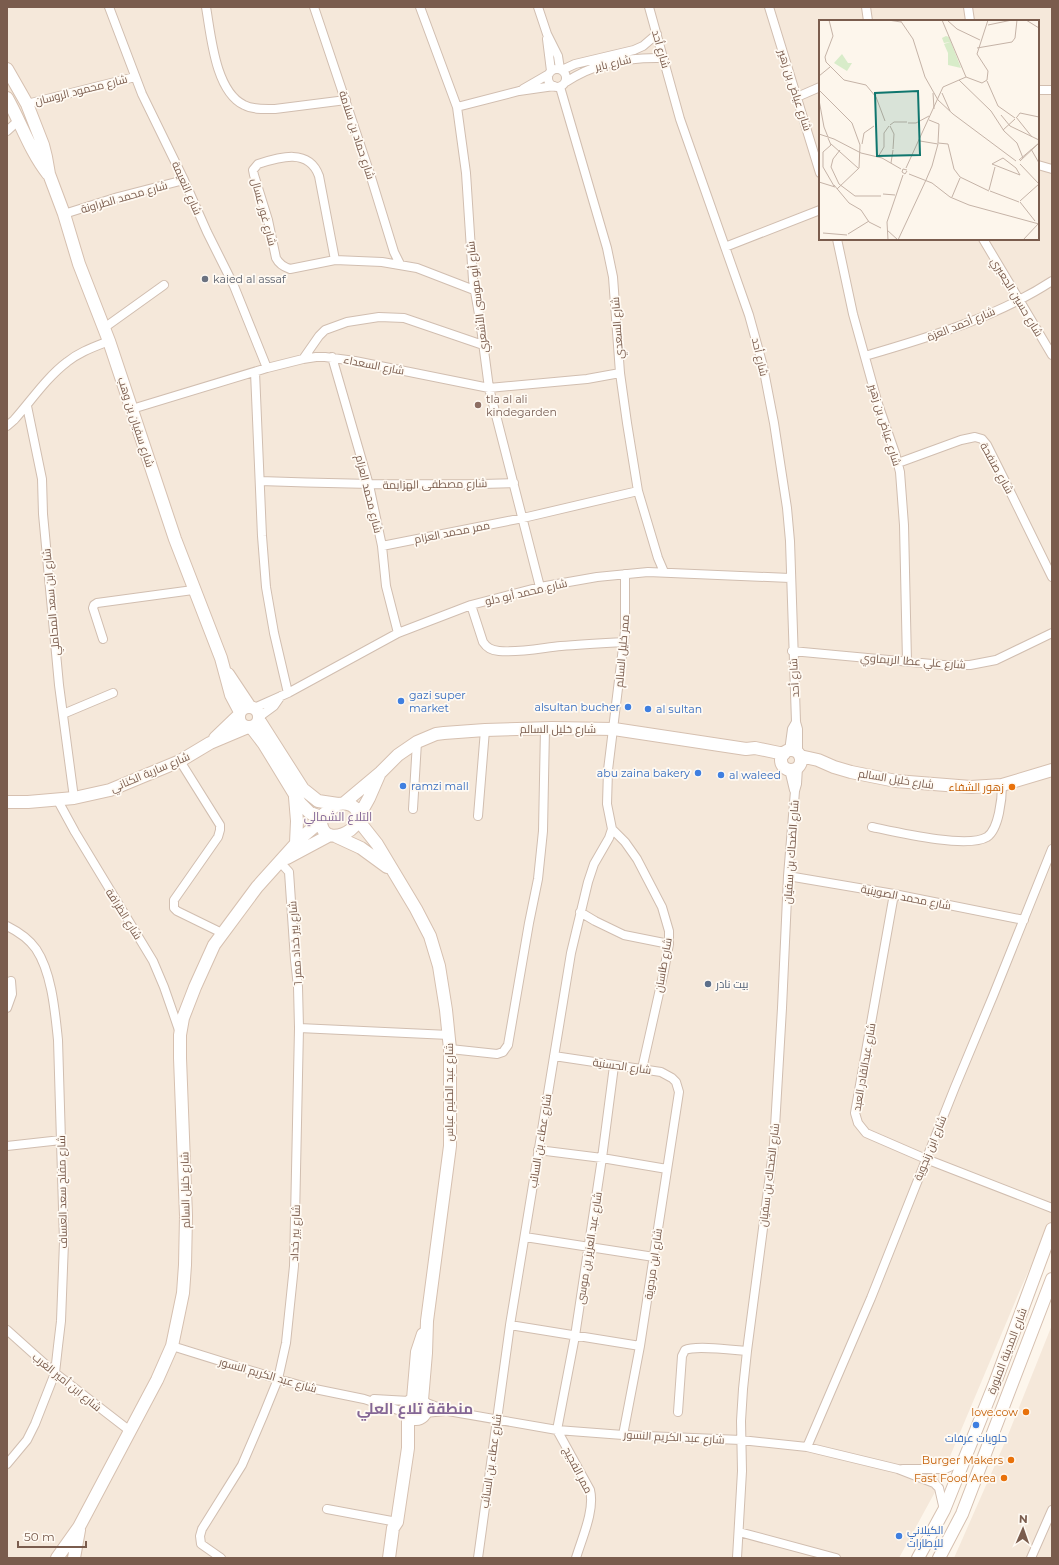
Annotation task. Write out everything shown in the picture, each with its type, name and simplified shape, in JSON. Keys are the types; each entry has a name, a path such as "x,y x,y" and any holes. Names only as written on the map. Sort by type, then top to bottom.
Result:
{"street":[{"name":"شارع النعيمة","path":"108,7 135,77 207,232 234,286 267,368"},
{"path":"206,7 220,74 232,95 244,105 263,109 275,109 346,100"},
{"name":"شارع حماد بن سلامة","path":"314,7 346,100 394,252 400,264"},
{"name":"شارع أبو موسى الأشعري","path":"420,7 457,107 466,173 474,290 480,320 489,388 540,587"},
{"path":"538,7 547,34 558,56 561,70 566,76 560,85 549,81 550,72 547,34"},
{"name":"شارع أحد","path":"649,7 680,118 749,315 763,366 774,423 787,508 792,651 796,722 798,729 792,760"},
{"name":"شارع عياض بن زهير","path":"769,7 819,170"},
{"path":"866,7 868,20"},
{"path":"969,7 970,20"},
{"name":"شارع باير","path":"561,70 575,64 634,50 642,46 657,34"},
{"name":"شارع باير","path":"457,107 519,91 560,85 586,70 605,64 637,58 664,58"},
{"name":"شارع سفيان بن وهب","path":"7,69 27,104 43,145 49,174 64,214 79,264 109,341 142,444 193,590 225,669 227,685 250,716"},
{"path":"550,72 557,69 561,70"},
{"name":"شارع باير","path":"519,91 550,72"},
{"name":"شارع محمود الروسان","path":"27,104 135,77"},
{"name":"شارع السعدي","path":"560,85 607,248 613,277 620,373 638,491 658,558 664,572"},
{"path":"797,97 819,87"},
{"path":"1039,90 1052,90"},
{"name":"شارع سفيان بن وهب","path":"7,98 39,162 49,174"},
{"path":"7,131 19,120"},
{"name":"شارع غور عسال","path":"335,260 316,167 307,159 301,157 290,157 258,164 253,170 254,175 268,220 278,263 290,269 335,260 400,264 417,268 474,290"},
{"path":"1039,165 1052,169"},
{"name":"شارع محمد الطراونة","path":"64,214 118,197 184,180"},
{"path":"725,247 819,210"},
{"name":"شارع عياض بن زهير","path":"837,240 865,356 878,404 900,472 904,525 907,662"},
{"name":"شارع حسين الجعبري","path":"984,240 1052,355"},
{"name":"شارع أحمد العزة","path":"865,356 941,333 1019,300 1052,281"},
{"path":"104,328 164,285"},
{"path":"303,358 325,330 347,322 379,317 410,319 483,345"},
{"path":"7,426 67,362 91,348 109,341"},
{"name":"شارع السعداء","path":"132,409 303,358 332,357 489,388 587,379 620,373"},
{"name":"شارع محمد العزام","path":"332,357 369,485 382,546 386,586 398,633"},
{"path":"255,372 262,536 267,594 284,694"},
{"name":"شارع ابن سعد المحاملي","path":"27,406 42,479 43,514 59,685 74,798"},
{"name":"شارع صنفحة","path":"898,462 961,440 975,437 982,439 987,445 1052,577"},
{"name":"شارع مصطفى الهزايمة","path":"260,481 369,485 514,483"},
{"name":"ممر محمد العزام","path":"382,546 523,518 638,491"},
{"name":"شارع محمد أبو دلو","path":"250,716 274,706 284,694 398,633 471,605 540,587 597,577 664,572 790,578"},
{"name":"ممر خليل السالم","path":"614,729 626,611 625,574"},
{"path":"103,639 94,608 94,605 97,603 193,590"},
{"path":"471,605 483,642 486,647 494,650 522,650 623,642"},
{"name":"شارع علي عطا الريماوي","path":"792,651 943,666 970,666 996,660 1052,633"},
{"path":"63,714 113,693"},
{"path":"250,716 303,789 318,801 349,804 356,809 359,818 349,831 342,835 333,836 324,831 321,819 304,808 295,796 264,744 250,716"},
{"name":"شارع سارية الكناني","path":"10,803 74,798 121,787 180,761 250,716"},
{"path":"450,1049 497,1054 503,1052 508,1046 528,923 538,878 543,831 545,728"},
{"name":"شارع خليل السالم","path":"341,804 381,772 398,755 417,742 436,734 485,730 545,728 614,729 746,749 753,754 792,760 822,768 834,767 872,776 922,784 971,787 1002,785 1052,770"},
{"path":"612,829 607,804 608,778 614,729"},
{"path":"478,816 485,730"},
{"path":"413,809 417,742"},
{"name":"شارع الضحاك بن سفيان","path":"737,1558 742,1471 741,1421 747,1351 774,1144 782,1023 788,876 795,791 792,760"},
{"path":"180,761 220,824 220,830 218,837 174,900 174,908 177,911 222,933"},
{"name":"شارع خليل السالم","path":"359,818 370,798 381,772"},
{"path":"872,827 929,838 965,840 984,838 990,834 999,813 1002,800 1002,785"},
{"path":"295,796 298,826 296,844"},
{"name":"شارع الظرافة","path":"57,799 90,858 153,961 164,987 180,1035"},
{"path":"321,819 332,807 341,804"},
{"name":"شارع عبد الحليم عباس","path":"359,818 377,844 423,920 434,946 445,998 450,1049 450,1146 426,1321 426,1353 419,1406 408,1448 397,1522 393,1528 389,1558"},
{"name":"شارع خليل السالم","path":"57,1558 79,1527 157,1380 172,1346 183,1293 186,1258 180,1035 183,1018 194,987 214,945 222,933 257,887 321,819"},
{"name":"شارع عطاء بن السائب","path":"478,1558 510,1325 571,954 580,912 594,864 609,838 612,829"},
{"name":"شارع طاسان","path":"612,829 621,836 631,848 652,886 667,922 669,944 642,1069"},
{"name":"شارع خليل السالم","path":"281,861 333,836"},
{"name":"شارع عبد الحليم عباس","path":"333,836 368,852 394,873"},
{"name":"شارع ابن زنجوية","path":"807,1447 871,1298 1052,849"},
{"name":"شارع بير خداد ممر 1","path":"281,861 289,872 298,987 299,1028"},
{"name":"شارع محمد الصوينية","path":"788,876 894,894 1024,920"},
{"name":"شارع عبدالقادر العبد","path":"894,894 855,1113 856,1119 866,1133 926,1159 1052,1208"},
{"path":"580,912 624,935 669,944"},
{"name":"شارع مفلح سعد العساف","path":"7,926 15,930 35,947 42,959 47,973 55,1014 58,1040 64,1242 61,1321 55,1373 35,1424 27,1440 7,1464"},
{"path":"7,1008 12,994 11,981"},
{"path":"299,1028 449,1035"},
{"name":"شارع بير خداد","path":"221,1558 201,1544 200,1536 202,1528 242,1465 278,1379 286,1343 294,1266 299,1028"},
{"name":"شارع الحسنية","path":"554,1056 661,1072 672,1078 678,1084 679,1092"},
{"name":"شارع عبد العزيز بن موسى","path":"557,1430 575,1336 589,1247 614,1066"},
{"name":"شارع ابن مردوية","path":"624,1435 640,1346 679,1092"},
{"path":"7,1146 61,1140"},
{"path":"538,1150 602,1158 667,1169"},
{"name":"شارع المدينة المنورة","path":"918,1558 944,1510 966,1456 995,1383 1052,1229"},
{"path":"525,1237 654,1258"},
{"name":"شارع المدينة المنورة","path":"939,1558 962,1514 1052,1279"},
{"path":"510,1325 640,1346"},
{"name":"شارع ابن أمير الغرب","path":"7,1330 55,1373 130,1431"},
{"name":"شارع عبد الكريم النسور","path":"172,1346 310,1388 364,1399 419,1406 557,1430 624,1435 741,1440 807,1447 898,1469 934,1483 939,1488 944,1510"},
{"path":"678,1412 682,1356 685,1350 689,1348 704,1348 747,1351"},
{"name":"شارع عبد الكريم النسور","path":"364,1399 408,1415"},
{"path":"408,1415 414,1419 419,1406"},
{"name":"شارع عبد الحليم عباس","path":"408,1415 408,1448"},
{"name":"ممر الفجيج","path":"557,1430 590,1490 592,1498 590,1511 576,1558"},
{"name":"شارع عبد الكريم النسور","path":"898,1469 945,1469 956,1464 966,1456"},
{"path":"327,1509 397,1522"},
{"path":"1031,1558 1052,1510"},
{"name":"شارع عبد الحليم عباس","path":"397,1522 400,1528 398,1558"},
{"name":"شارع خليل السالم","path":"74,1558 79,1527"},
{"path":"739,1532 836,1558"}],"shaded area":[{"path":"7,7 1052,7 1052,1219 1020,1290 935,1492 899,1558 7,1558"},
{"path":"1052,1325 1052,1558 954,1558 1006,1440"}],"place":[{"name":"kaied al assaf","path":"205,279"},
{"name":"tla al ali kindegarden","path":"478,405"},
{"name":"gazi super market","path":"401,701"},
{"name":"alsultan bucher","path":"628,707"},
{"name":"al sultan","path":"648,709"},
{"name":"abu zaina bakery","path":"698,773"},
{"name":"al waleed","path":"721,775"},
{"name":"ramzi mall","path":"403,786"},
{"name":"زهور الشفاء","path":"1012,787"},
{"name":"بيت نادر","path":"708,984"},
{"name":"love.cow","path":"1026,1412"},
{"name":"حلويات عرفات","path":"976,1425"},
{"name":"Burger Makers","path":"1011,1460"},
{"name":"Fast Food Area","path":"1004,1478"},
{"name":"الكيلاني للإطارات","path":"899,1536"}],"district":[{"name":"التلاع الشمالي","path":"338,817"},
{"name":"منطقة تلاع العلي","path":"415,1409"}]}
